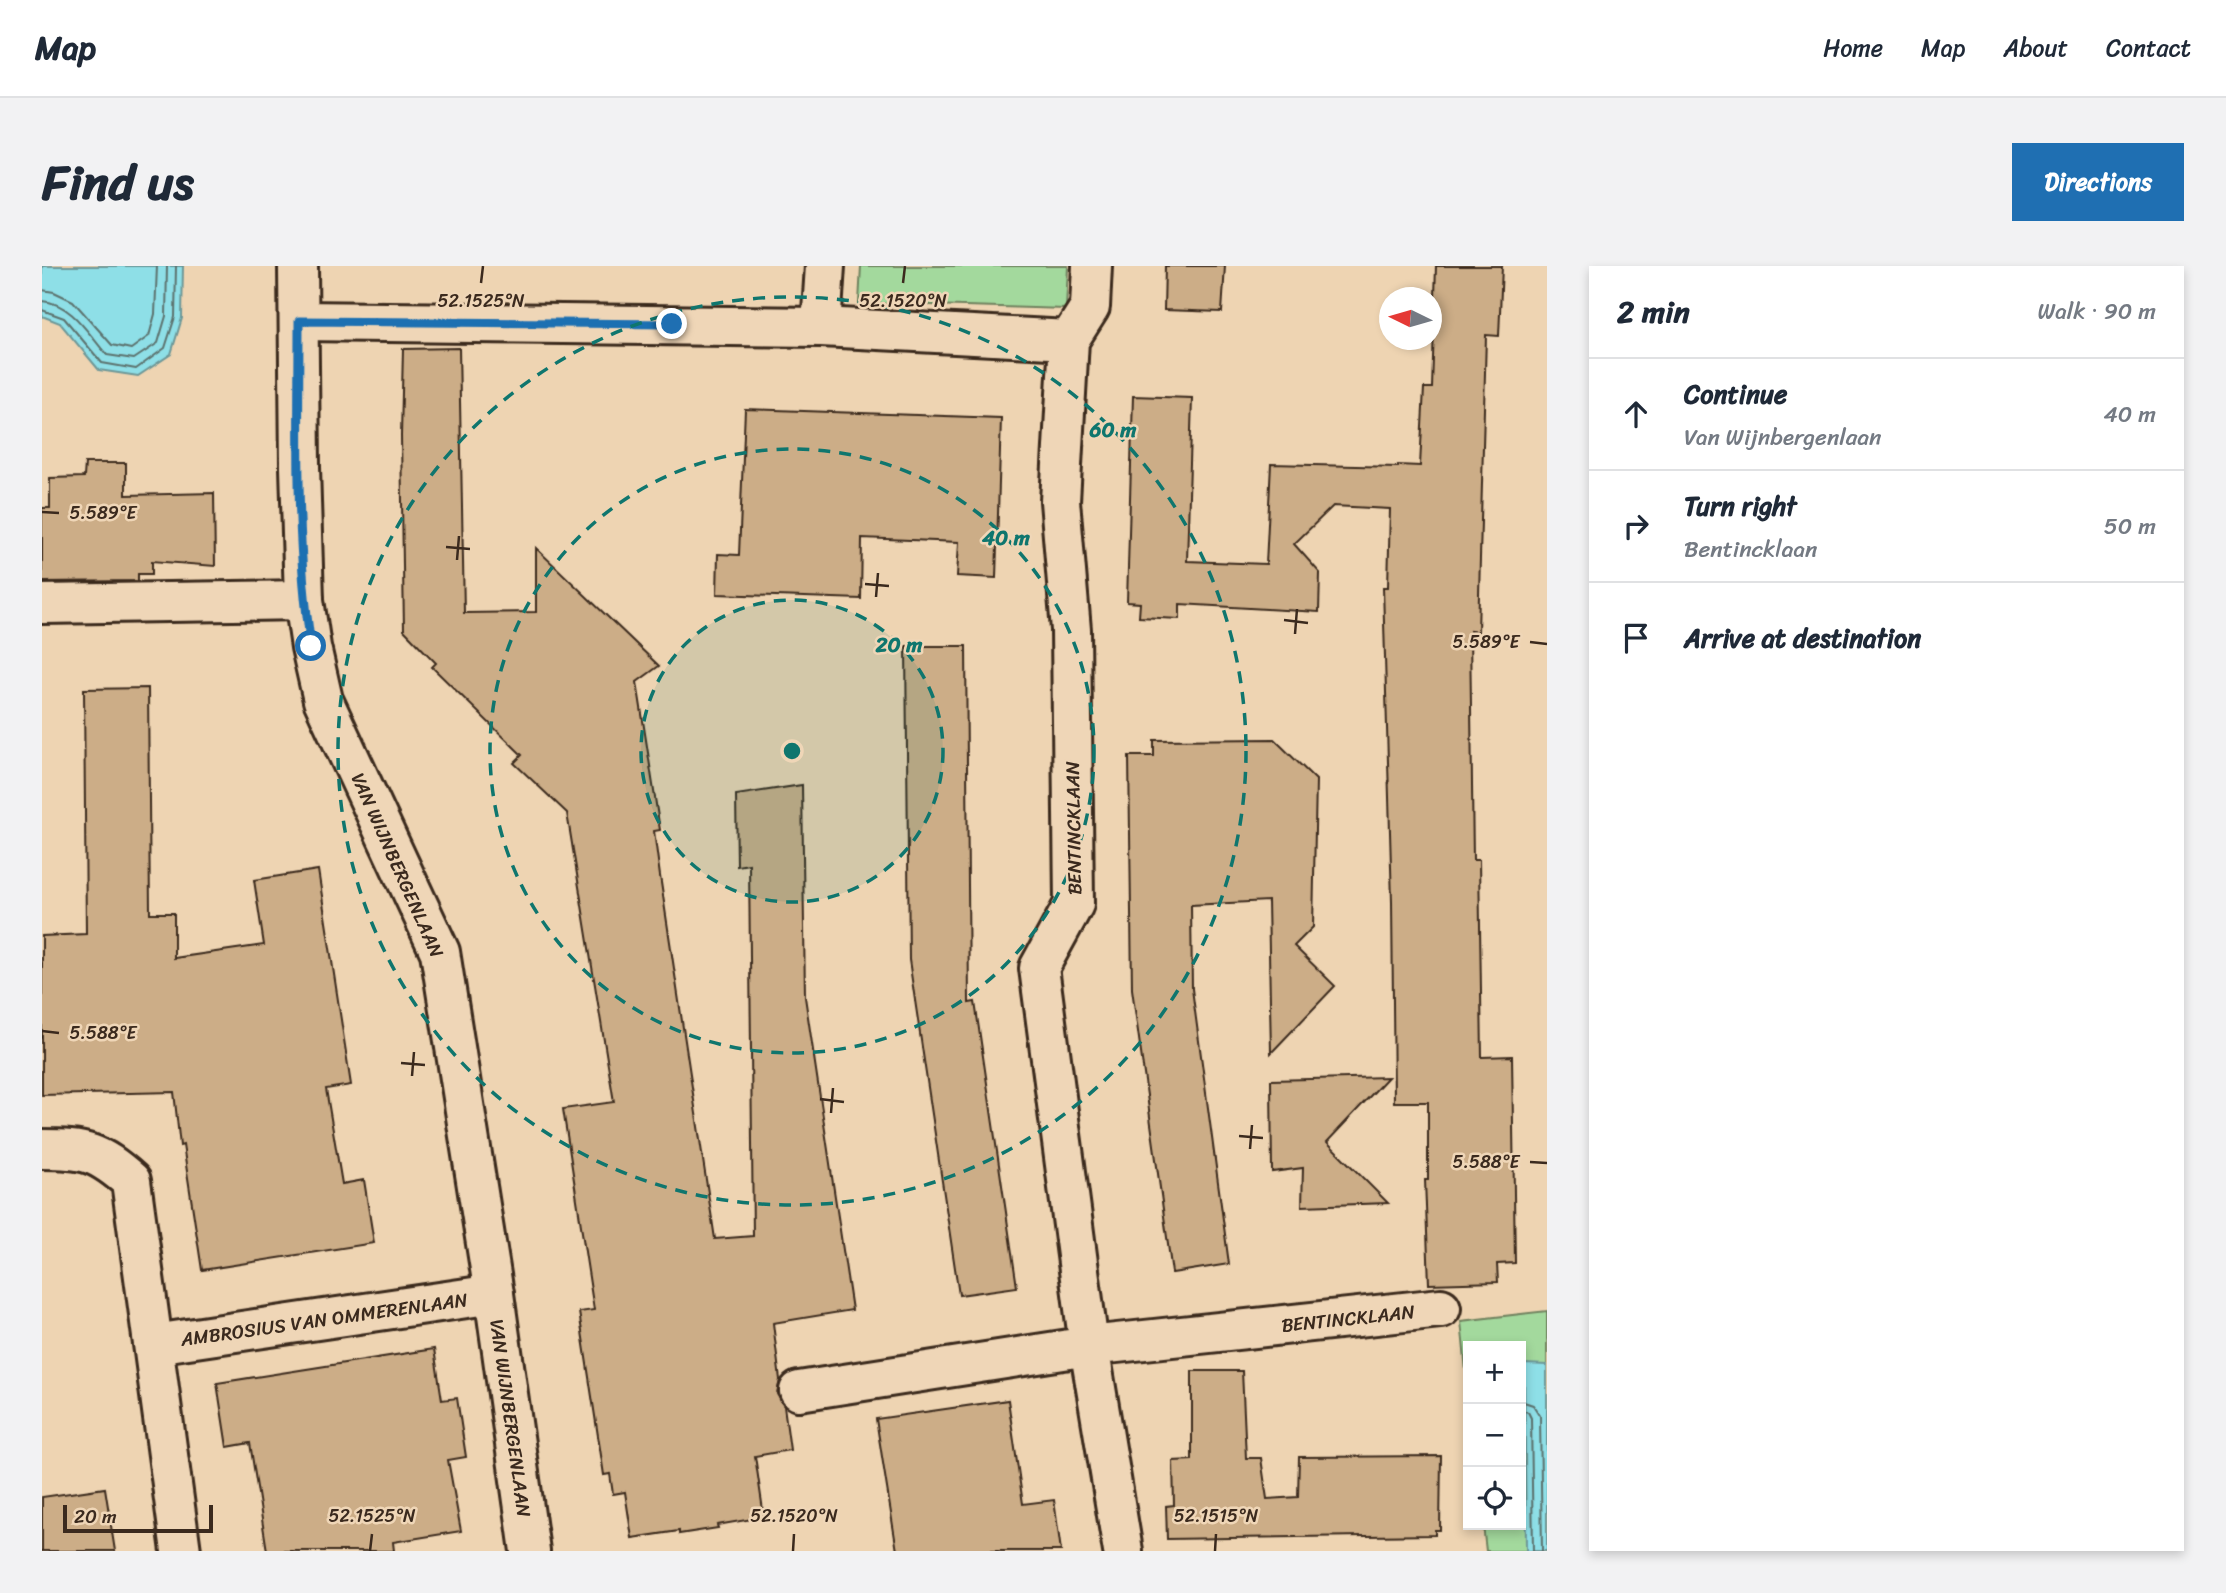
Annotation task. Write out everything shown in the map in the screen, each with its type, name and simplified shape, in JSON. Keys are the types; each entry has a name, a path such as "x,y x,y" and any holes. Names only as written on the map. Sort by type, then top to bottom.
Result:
{"street":[{"name":"VAN WIJNBERGENLAAN","path":"298,266 299,467 304,600 311,646 323,700 440,952 494,1294 530,1551"},
{"path":"821,327 825,266"},
{"name":"BENTINCKLAAN","path":"1092,266 1090,307 1069,340 1060,501 1071,630 1074,904 1040,968 1089,1346 1124,1551"},
{"path":"299,321 821,327 1069,340"},
{"path":"42,604 304,600"},
{"name":"AMBROSIUS VAN OMMERENLAAN","path":"42,1149 76,1149 109,1162 131,1181 181,1551"},
{"name":"AMBROSIUS VAN OMMERENLAAN","path":"153,1344 494,1294"},
{"name":"BENTINCKLAAN","path":"799,1391 1089,1346 1441,1308"}],"green space":[{"path":"861,266 1068,266 1066,309 859,303"},
{"path":"1547,1311 1547,1551 1486,1551 1484,1530 1526,1530 1526,1341 1463,1341 1461,1321"}],"water":[{"path":"42,266 183,266 182,318 171,354 138,376 99,370 60,323 42,316"},
{"path":"1526,1364 1547,1365 1547,1551 1526,1551"}],"building":[{"path":"1165,266 1225,266 1222,312 1164,310"},
{"path":"1436,266 1502,266 1499,336 1486,335 1478,632 1470,631 1473,860 1479,860 1482,1057 1512,1056 1515,1263 1497,1264 1498,1282 1429,1284 1425,1180 1428,1180 1428,1102 1394,1102 1392,902 1383,587 1388,587 1390,509 1333,506 1294,544 1320,573 1319,612 1180,604 1180,619 1139,617 1140,603 1127,602 1133,396 1192,398 1187,561 1266,564 1271,464 1420,466 1424,388 1432,388 1433,350 1442,350 1442,287 1435,287"},
{"path":"459,348 464,613 536,612 536,548 659,666 637,682 660,830 654,831 660,876 715,1239 753,1236 749,864 737,866 736,795 802,785 805,997 852,1310 773,1323 780,1380 777,1394 784,1406 790,1450 755,1456 764,1517 717,1525 718,1528 632,1538 625,1492 613,1494 610,1474 604,1475 579,1312 594,1310 563,1109 614,1102 567,813 514,763 522,755 432,667 436,663 404,630 401,436 403,349"},
{"path":"745,409 1001,418 996,578 957,576 959,542 862,538 861,599 717,594 718,554 739,555"},
{"path":"85,463 126,463 126,495 214,493 215,566 152,561 152,574 138,574 138,581 42,582 42,508 50,508 50,478 84,477"},
{"path":"906,646 966,646 969,1003 975,1002 1017,1287 959,1295 909,960"},
{"path":"148,688 150,913 174,913 174,958 264,945 254,880 318,870 351,1085 326,1089 342,1184 364,1180 374,1243 202,1270 183,1145 180,1146 174,1092 42,1095 42,936 86,934 84,689"},
{"path":"1274,739 1316,780 1313,927 1294,946 1335,986 1271,1053 1268,901 1191,905 1192,989 1229,1264 1172,1273 1132,989 1129,756 1154,756 1154,740"},
{"path":"1388,1077 1327,1142 1388,1203 1302,1206 1303,1168 1272,1172 1271,1080"},
{"path":"434,1349 442,1400 457,1398 466,1457 448,1460 461,1531 393,1542 394,1551 267,1551 250,1443 227,1447 217,1383"},
{"path":"1192,1371 1242,1371 1246,1458 1261,1458 1267,1499 1298,1497 1299,1457 1441,1456 1440,1530 1435,1530 1435,1535 1167,1539 1166,1506 1174,1505 1173,1461 1192,1460"},
{"path":"1008,1400 1023,1504 1054,1500 1061,1551 897,1551 876,1419"},
{"path":"105,1488 115,1551 42,1551 42,1497"}],"route":[{"path":"311,646 304,600 299,467 299,321 672,324"}]}
